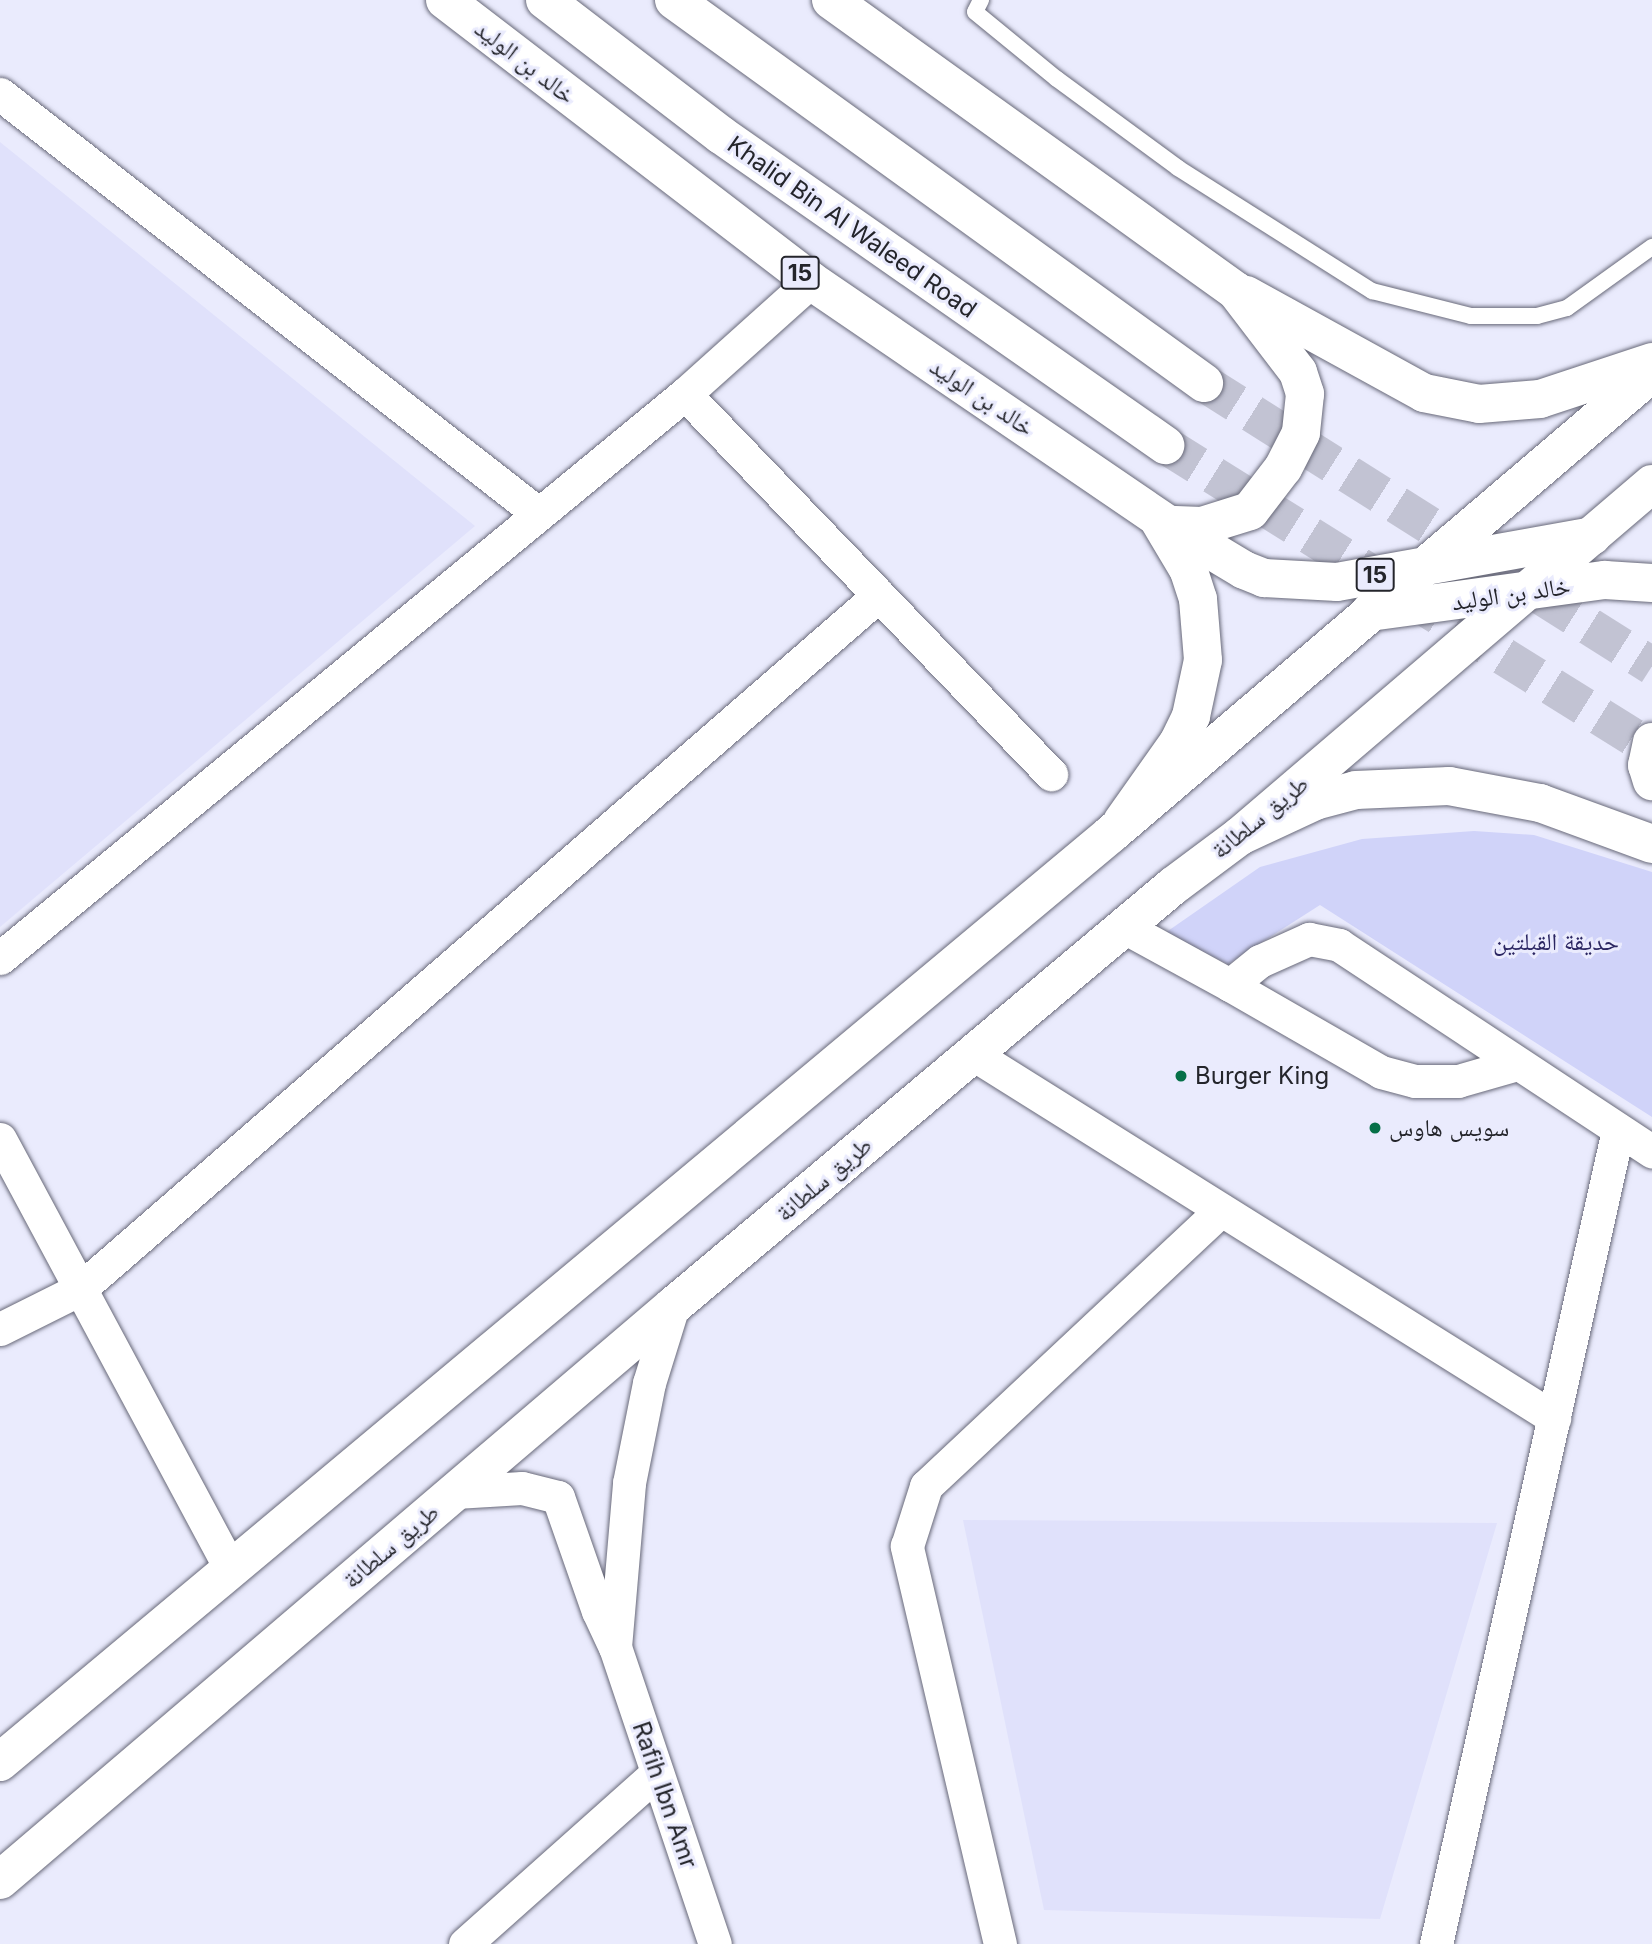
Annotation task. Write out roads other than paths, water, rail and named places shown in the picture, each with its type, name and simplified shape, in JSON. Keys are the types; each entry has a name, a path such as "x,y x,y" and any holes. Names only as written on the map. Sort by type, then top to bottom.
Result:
{"main road":[{"name":"خالد بن الوليد","path":"445,0 811,281 1162,520 1265,579 1337,582 1592,536"},
{"name":"Khalid Bin Al Waleed Road","path":"545,0 721,135 1165,445"},
{"path":"674,0 1204,383"},
{"path":"831,0 1243,298 1424,393 1479,404 1539,399 1652,362"},
{"path":"1162,520 1202,526 1250,511 1283,468 1301,433 1305,394 1298,372 1243,298"},
{"path":"0,1762 1122,822 1652,373"},
{"name":"طريق سلطانة","path":"0,1880 673,1306 1124,928 1240,836 1652,484"},
{"path":"1122,822 1178,743 1191,716 1203,660 1198,599 1188,569 1162,520"},
{"name":"خالد بن الوليد","path":"1370,612 1605,580 1652,583"},
{"path":"1652,742 1647,765 1652,782"},
{"path":"1240,836 1302,806 1356,790 1449,786 1540,803 1652,844"}],"street":[{"path":"0,94 539,514"},
{"path":"0,958 685,394 811,281"},
{"path":"685,394 1051,774"},
{"path":"0,1329 80,1289 879,595"},
{"path":"1124,928 1381,1072 1415,1082 1458,1081 1517,1064"},
{"path":"1230,985 1260,961 1309,939 1339,945 1652,1151"},
{"path":"973,1054 1554,1418"},
{"path":"1436,1944 1618,1130"},
{"path":"0,1139 231,1569"},
{"path":"1000,1944 907,1546 926,1486 1221,1209"},
{"path":"615,1647 629,1483 649,1383 673,1306"},
{"name":"Rafih Ibn Amr","path":"455,1492 522,1488 558,1497 615,1647 715,1944"},
{"path":"465,1944 657,1773"}],"lane":[{"path":"981,0 975,12 1057,79 1178,168 1372,291 1471,316 1537,316 1567,308 1652,247"}],"tunnel":[{"path":"1204,383 1652,666"},
{"path":"1165,445 1652,749"}],"place":[{"name":"Burger King","path":"1181,1076"},
{"name":"سويس هاوس","path":"1375,1128"}],"park label":[{"name":"حدیقة القبلتین","path":"1556,942"}]}
